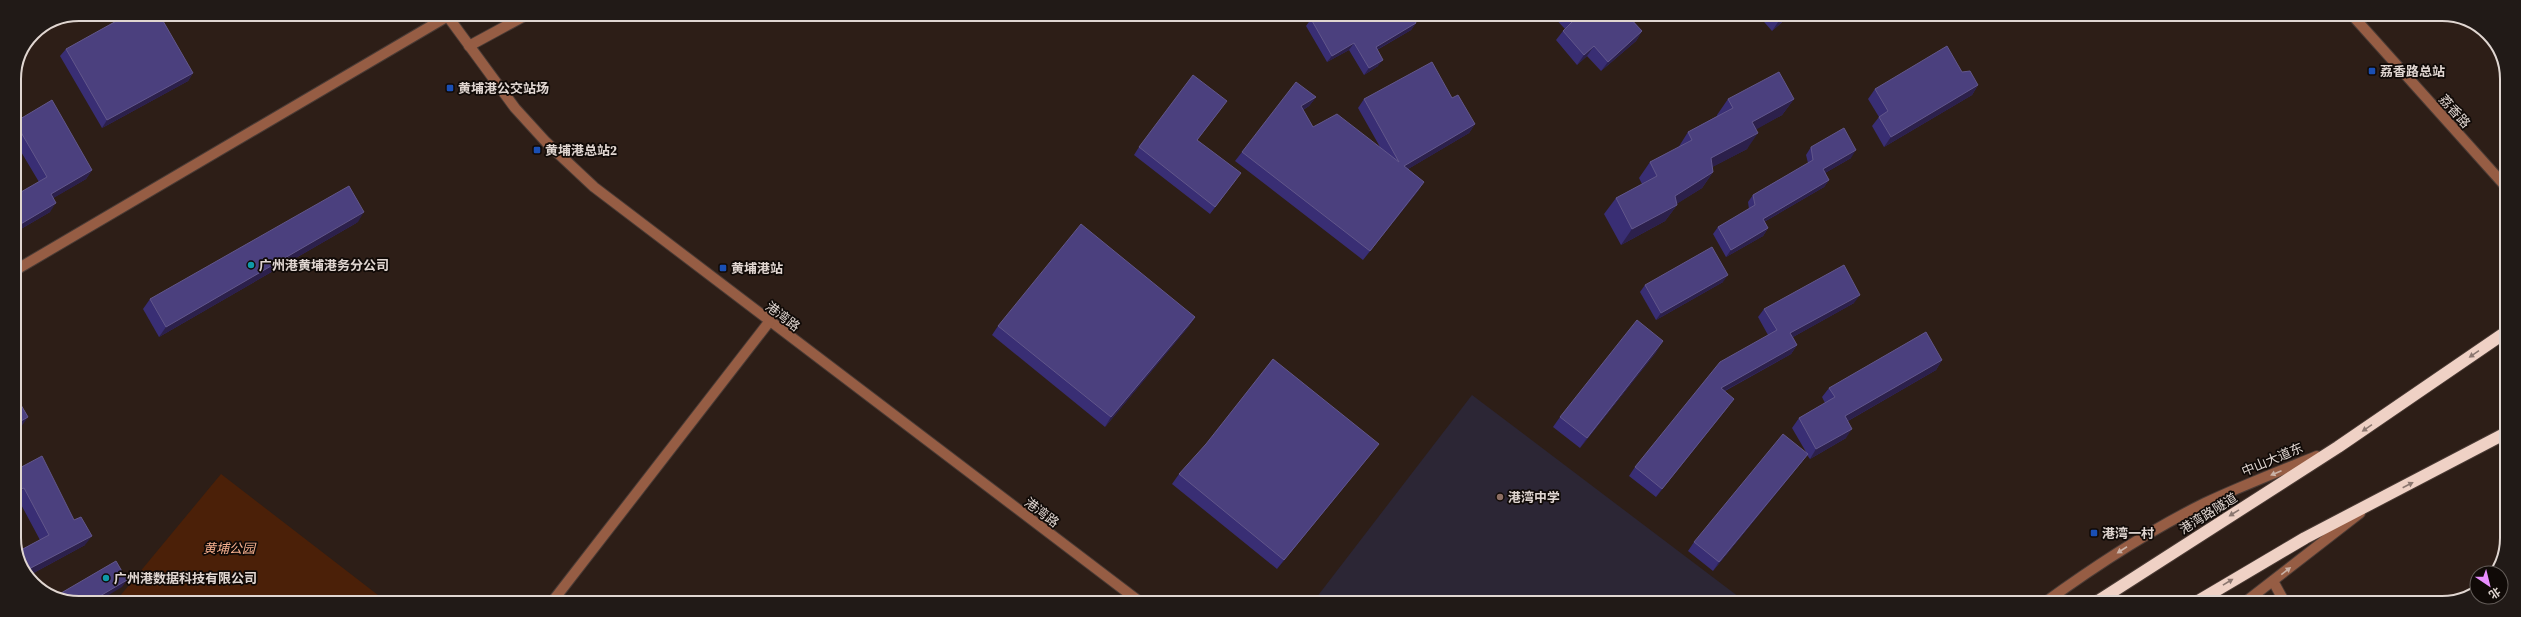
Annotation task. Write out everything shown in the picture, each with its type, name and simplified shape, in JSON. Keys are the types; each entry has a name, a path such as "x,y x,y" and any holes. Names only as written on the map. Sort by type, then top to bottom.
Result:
{"highway":[{"name":"中山大道东","path":"2338,447 2500,336"},
{"path":"2206,596 2256,565 2500,436"},
{"name":"港湾路隧道","path":"2106,596 2338,447"}],"street":[{"path":"21,267 437,21"},
{"name":"港湾路","path":"451,21 516,108 541,136 594,187 769,322 1132,596"},
{"path":"469,46 515,21"},
{"name":"荔香路","path":"2357,21 2500,180"},
{"path":"557,596 769,322"},
{"name":"中山大道东","path":"2054,596 2141,537 2172,520 2206,503 2338,447"},
{"path":"2253,596 2374,503"},
{"path":"2273,581 2282,596"}],"shaded area":[{"name":"港湾中学","path":"1472,395 1738,596 1318,596"}],"green space":[{"name":"黄埔公园","path":"221,474 379,596 120,596"}],"building":[{"path":"116,21 163,21 193,73 107,120 66,49"},
{"path":"1312,21 1415,21 1416,23 1376,47 1383,60 1369,68 1354,43 1332,56"},
{"path":"1573,21 1633,21 1642,31 1608,62 1594,46 1584,55 1563,31"},
{"path":"1947,46 1962,72 1970,71 1978,85 1891,137 1879,117 1888,111 1875,89"},
{"path":"1432,62 1452,98 1458,95 1475,124 1404,166 1424,182 1370,251 1242,152 1296,82 1316,97 1301,106 1313,127 1337,114 1399,162 1364,99"},
{"path":"1779,72 1794,99 1752,122 1758,133 1711,158 1713,172 1675,196 1677,205 1632,229 1616,198 1657,176 1650,162 1692,140 1688,132 1733,108 1728,99"},
{"path":"1193,75 1227,101 1197,140 1241,173 1215,207 1139,147"},
{"path":"52,100 92,170 51,194 56,203 21,224 21,192 47,177 21,132 21,118"},
{"path":"1844,128 1856,150 1823,169 1829,180 1763,219 1768,228 1731,250 1718,227 1755,205 1753,195 1813,160 1811,147"},
{"name":"广州港黄埔港务分公司","path":"349,186 364,212 166,327 150,299"},
{"path":"1081,224 1195,317 1111,417 998,326"},
{"path":"1712,247 1728,275 1661,313 1645,285"},
{"path":"1844,265 1860,295 1790,333 1797,345 1721,388 1734,399 1662,489 1635,467 1720,362 1777,330 1764,309"},
{"path":"1637,320 1663,341 1587,438 1560,417"},
{"path":"1926,332 1942,360 1845,416 1852,429 1816,449 1799,418 1835,397 1829,388"},
{"path":"1273,359 1379,444 1284,560 1179,474 1206,444"},
{"path":"21,405 28,417 21,421"},
{"path":"1783,434 1808,454 1719,562 1694,542"},
{"path":"42,456 74,520 81,517 92,536 30,568 25,561 22,549 49,535 24,488 21,489 21,467"},
{"name":"广州港数据科技有限公司","path":"116,561 127,580 100,596 78,596 61,593"}],"place":[{"name":"荔香路总站","path":"2372,71"},
{"name":"黄埔港公交站场","path":"450,88"},
{"name":"黄埔港总站2","path":"537,150"},
{"name":"广州港黄埔港务分公司","path":"251,265"},
{"name":"黄埔港站","path":"723,268"},
{"name":"港湾中学","path":"1500,497"},
{"name":"港湾一村","path":"2094,533"},
{"name":"广州港数据科技有限公司","path":"106,578"}]}
